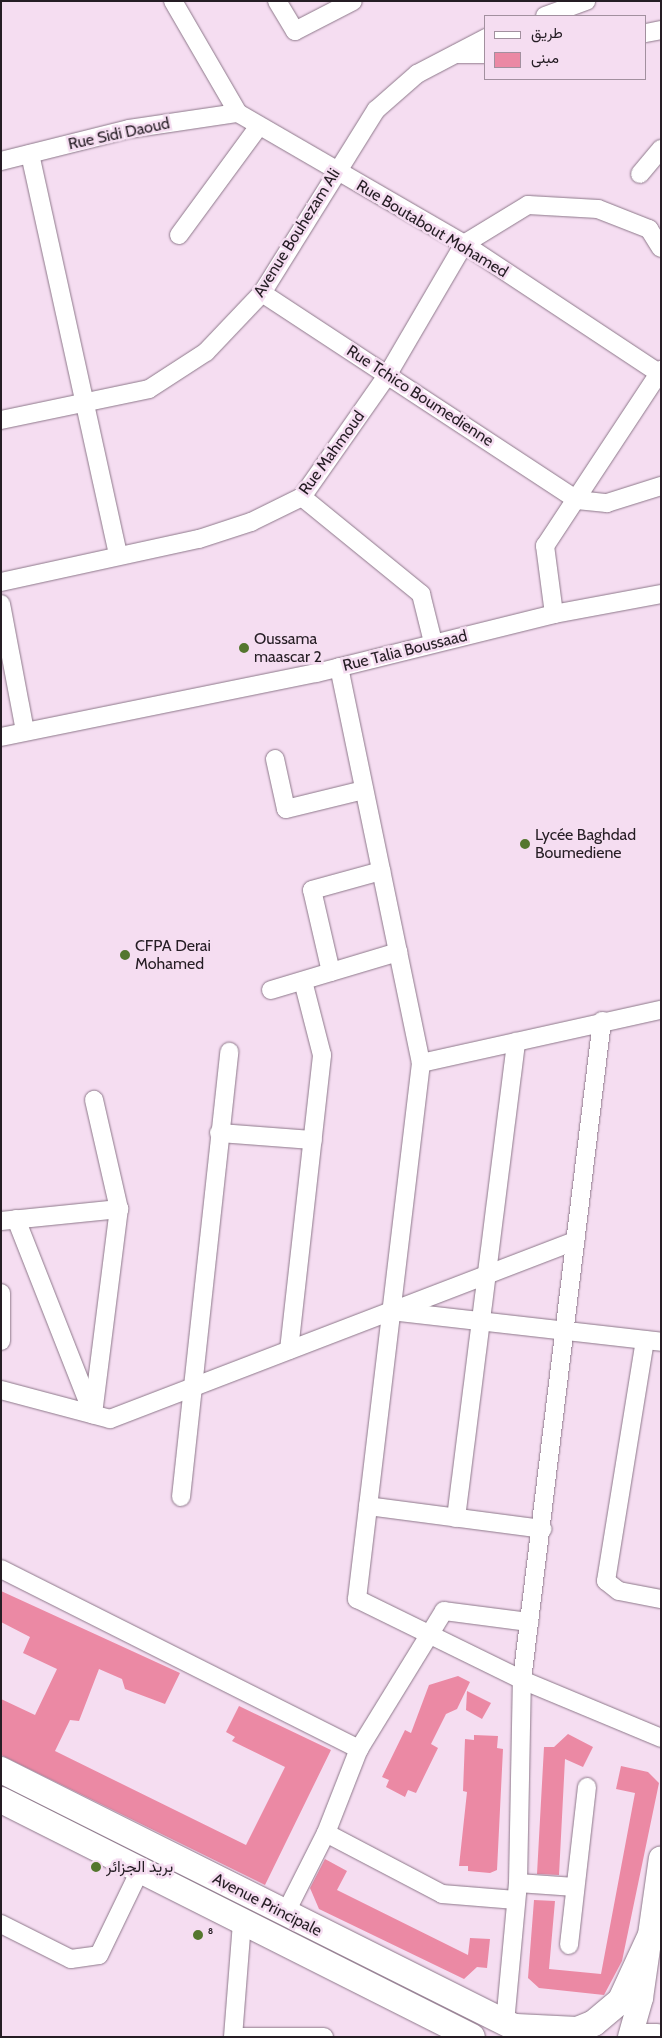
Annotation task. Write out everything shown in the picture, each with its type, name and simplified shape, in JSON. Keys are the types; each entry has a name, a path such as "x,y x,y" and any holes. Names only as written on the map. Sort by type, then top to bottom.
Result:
{"main road":[{"name":"Avenue Principale","path":"1,1770 517,2029"},
{"name":"Avenue Principale","path":"1,1800 472,2037"},
{"path":"630,2037 650,1937 661,1858"},
{"path":"517,2029 578,2030 594,2023 621,2000 650,1937"},
{"path":"638,2037 657,2037"}],"street":[{"name":"Rue Boutabout Mohamed","path":"173,1 238,113 335,172 464,244 658,370"},
{"path":"277,1 294,31 353,1"},
{"path":"548,15 586,1"},
{"path":"647,33 661,30"},
{"name":"Avenue Bouhezam Ali","path":"1,420 149,389 206,352 262,293 335,172 376,110 417,74 484,39"},
{"path":"454,54 484,54"},
{"name":"Rue Sidi Daoud","path":"1,161 129,129 238,113"},
{"path":"179,234 259,126"},
{"path":"640,174 661,149"},
{"path":"30,154 83,404 118,555"},
{"path":"464,244 528,205 598,209 649,229 661,248"},
{"name":"Rue Mahmoud","path":"1,582 118,555 199,539 251,522 302,497 388,374 464,244"},
{"name":"Rue Tchico Boumedienne","path":"262,293 388,374 577,500"},
{"path":"554,614 545,546 577,500 658,370"},
{"path":"577,500 607,503 661,486"},
{"path":"302,497 421,594 434,642"},
{"name":"Rue Talia Boussaad","path":"1,736 339,667 434,642 554,614 661,594"},
{"path":"1,604 25,731"},
{"path":"339,667 421,1063 357,1599 433,1634 522,1680 661,1738"},
{"path":"275,759 286,809 364,790"},
{"path":"331,972 312,890 381,870"},
{"path":"271,990 398,952"},
{"path":"288,1350 322,1054 303,980"},
{"path":"421,1063 602,1021 661,1010"},
{"path":"517,2029 517,1891 522,1680 566,1333 575,1241 602,1021"},
{"path":"456,1518 484,1323 516,1042"},
{"path":"181,1496 228,1052"},
{"path":"93,1414 119,1209 94,1100"},
{"path":"219,1133 312,1140"},
{"path":"93,1414 9,1220 119,1209"},
{"path":"1,1390 110,1418 490,1275 575,1241"},
{"path":"1,1293 1,1341"},
{"path":"391,1311 566,1333 653,1341 606,1581 619,1591 661,1599"},
{"path":"368,1506 542,1529"},
{"path":"1,1569 359,1749"},
{"path":"285,1914 326,1834 359,1749 433,1634 444,1612 529,1622"},
{"path":"570,1945 574,1887 587,1787"},
{"path":"326,1834 442,1894 574,1887"},
{"path":"1,1924 71,1959 99,1955 140,1870"},
{"path":"242,1922 235,2036 324,2037"}],"building":[{"path":"1,1591 180,1673 165,1704 125,1689 122,1679 99,1669 79,1721 70,1720 55,1751 246,1845 285,1767 232,1741 235,1737 226,1732 239,1706 331,1750 265,1885 1,1755 1,1699 35,1715 57,1669 23,1653 30,1637 1,1622"},
{"path":"458,1676 470,1682 457,1709 446,1714 431,1744 438,1748 416,1793 408,1790 405,1797 386,1787 389,1780 382,1777 405,1730 411,1733 429,1685"},
{"path":"467,1691 491,1703 482,1719 466,1710"},
{"path":"568,1734 593,1747 583,1767 565,1759 559,1875 537,1874 544,1747 554,1747"},
{"path":"474,1735 498,1736 497,1748 503,1749 497,1870 490,1873 468,1871 468,1866 459,1866 467,1792 463,1791 465,1739 474,1740"},
{"path":"621,1766 648,1772 659,1783 622,1961 604,1995 539,1988 528,1978 534,1900 555,1901 549,1969 601,1974 635,1793 616,1789"},
{"path":"325,1859 347,1871 337,1890 468,1955 470,1938 490,1939 487,1968 477,1967 464,1979 319,1909 310,1888"}],"place":[{"name":"Oussama maascar 2","path":"244,648"},
{"name":"Lycée Baghdad Boumediene","path":"525,844"},
{"name":"CFPA Derai Mohamed","path":"125,955"},
{"name":"بريد الجزائر","path":"96,1867"},
{"name":"⁸","path":"198,1935"}]}
